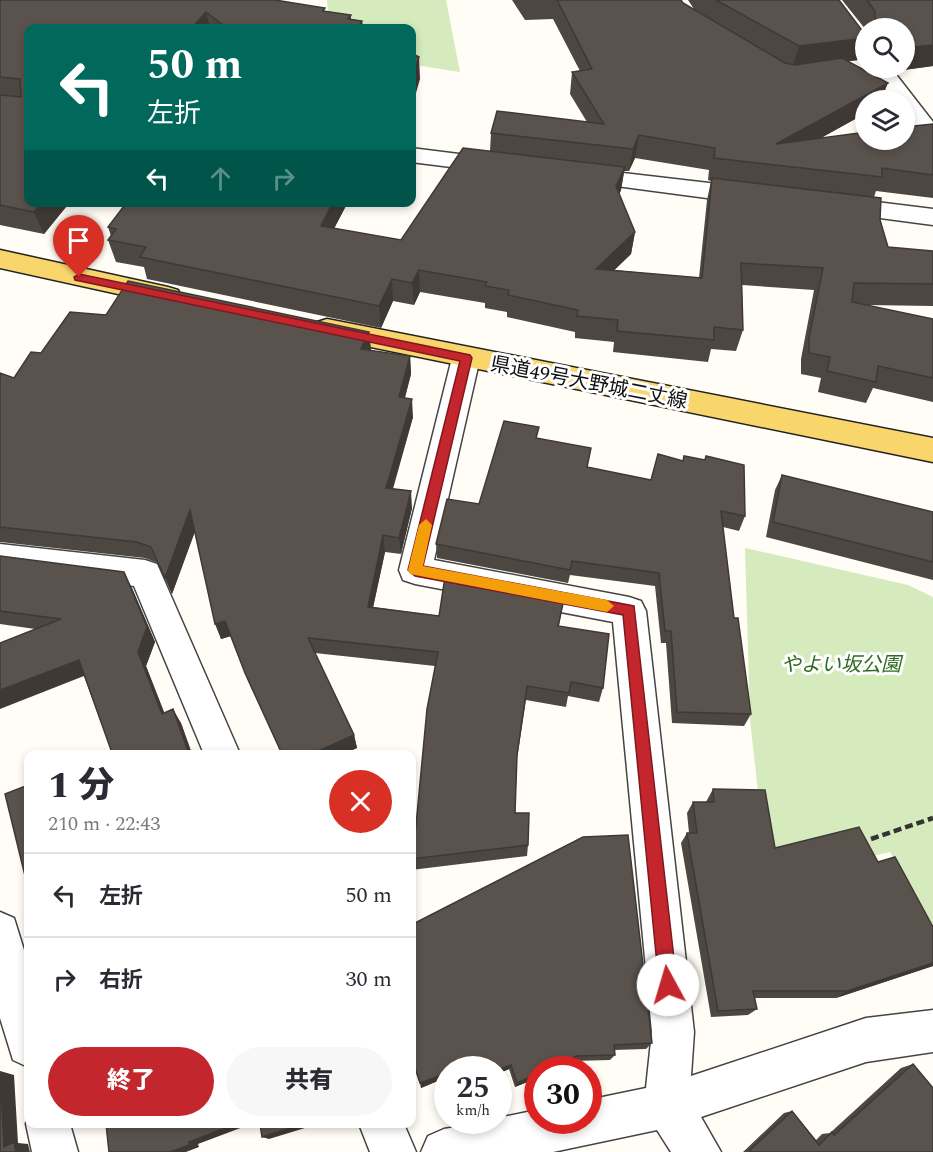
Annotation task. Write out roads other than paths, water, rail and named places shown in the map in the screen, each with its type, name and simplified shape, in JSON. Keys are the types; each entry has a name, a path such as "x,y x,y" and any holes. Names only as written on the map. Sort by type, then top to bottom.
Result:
{"main road":[{"path":"0,259 197,302"},
{"name":"県道49号大野城二丈線","path":"303,324 933,450"}],"street":[{"path":"890,78 925,112 933,138"},
{"path":"416,157 773,198"},
{"path":"819,203 933,217"},
{"path":"466,358 415,570 629,610 673,1032 667,1106 698,1152"},
{"path":"0,557 145,574 220,750"},
{"path":"0,932 24,1029"},
{"path":"444,1152 667,1106 866,1040 933,1031"},
{"path":"49,1128 55,1152"},
{"path":"383,1128 393,1152"}],"park label":[{"name":"やよい坂公園","path":"841,664"}]}
